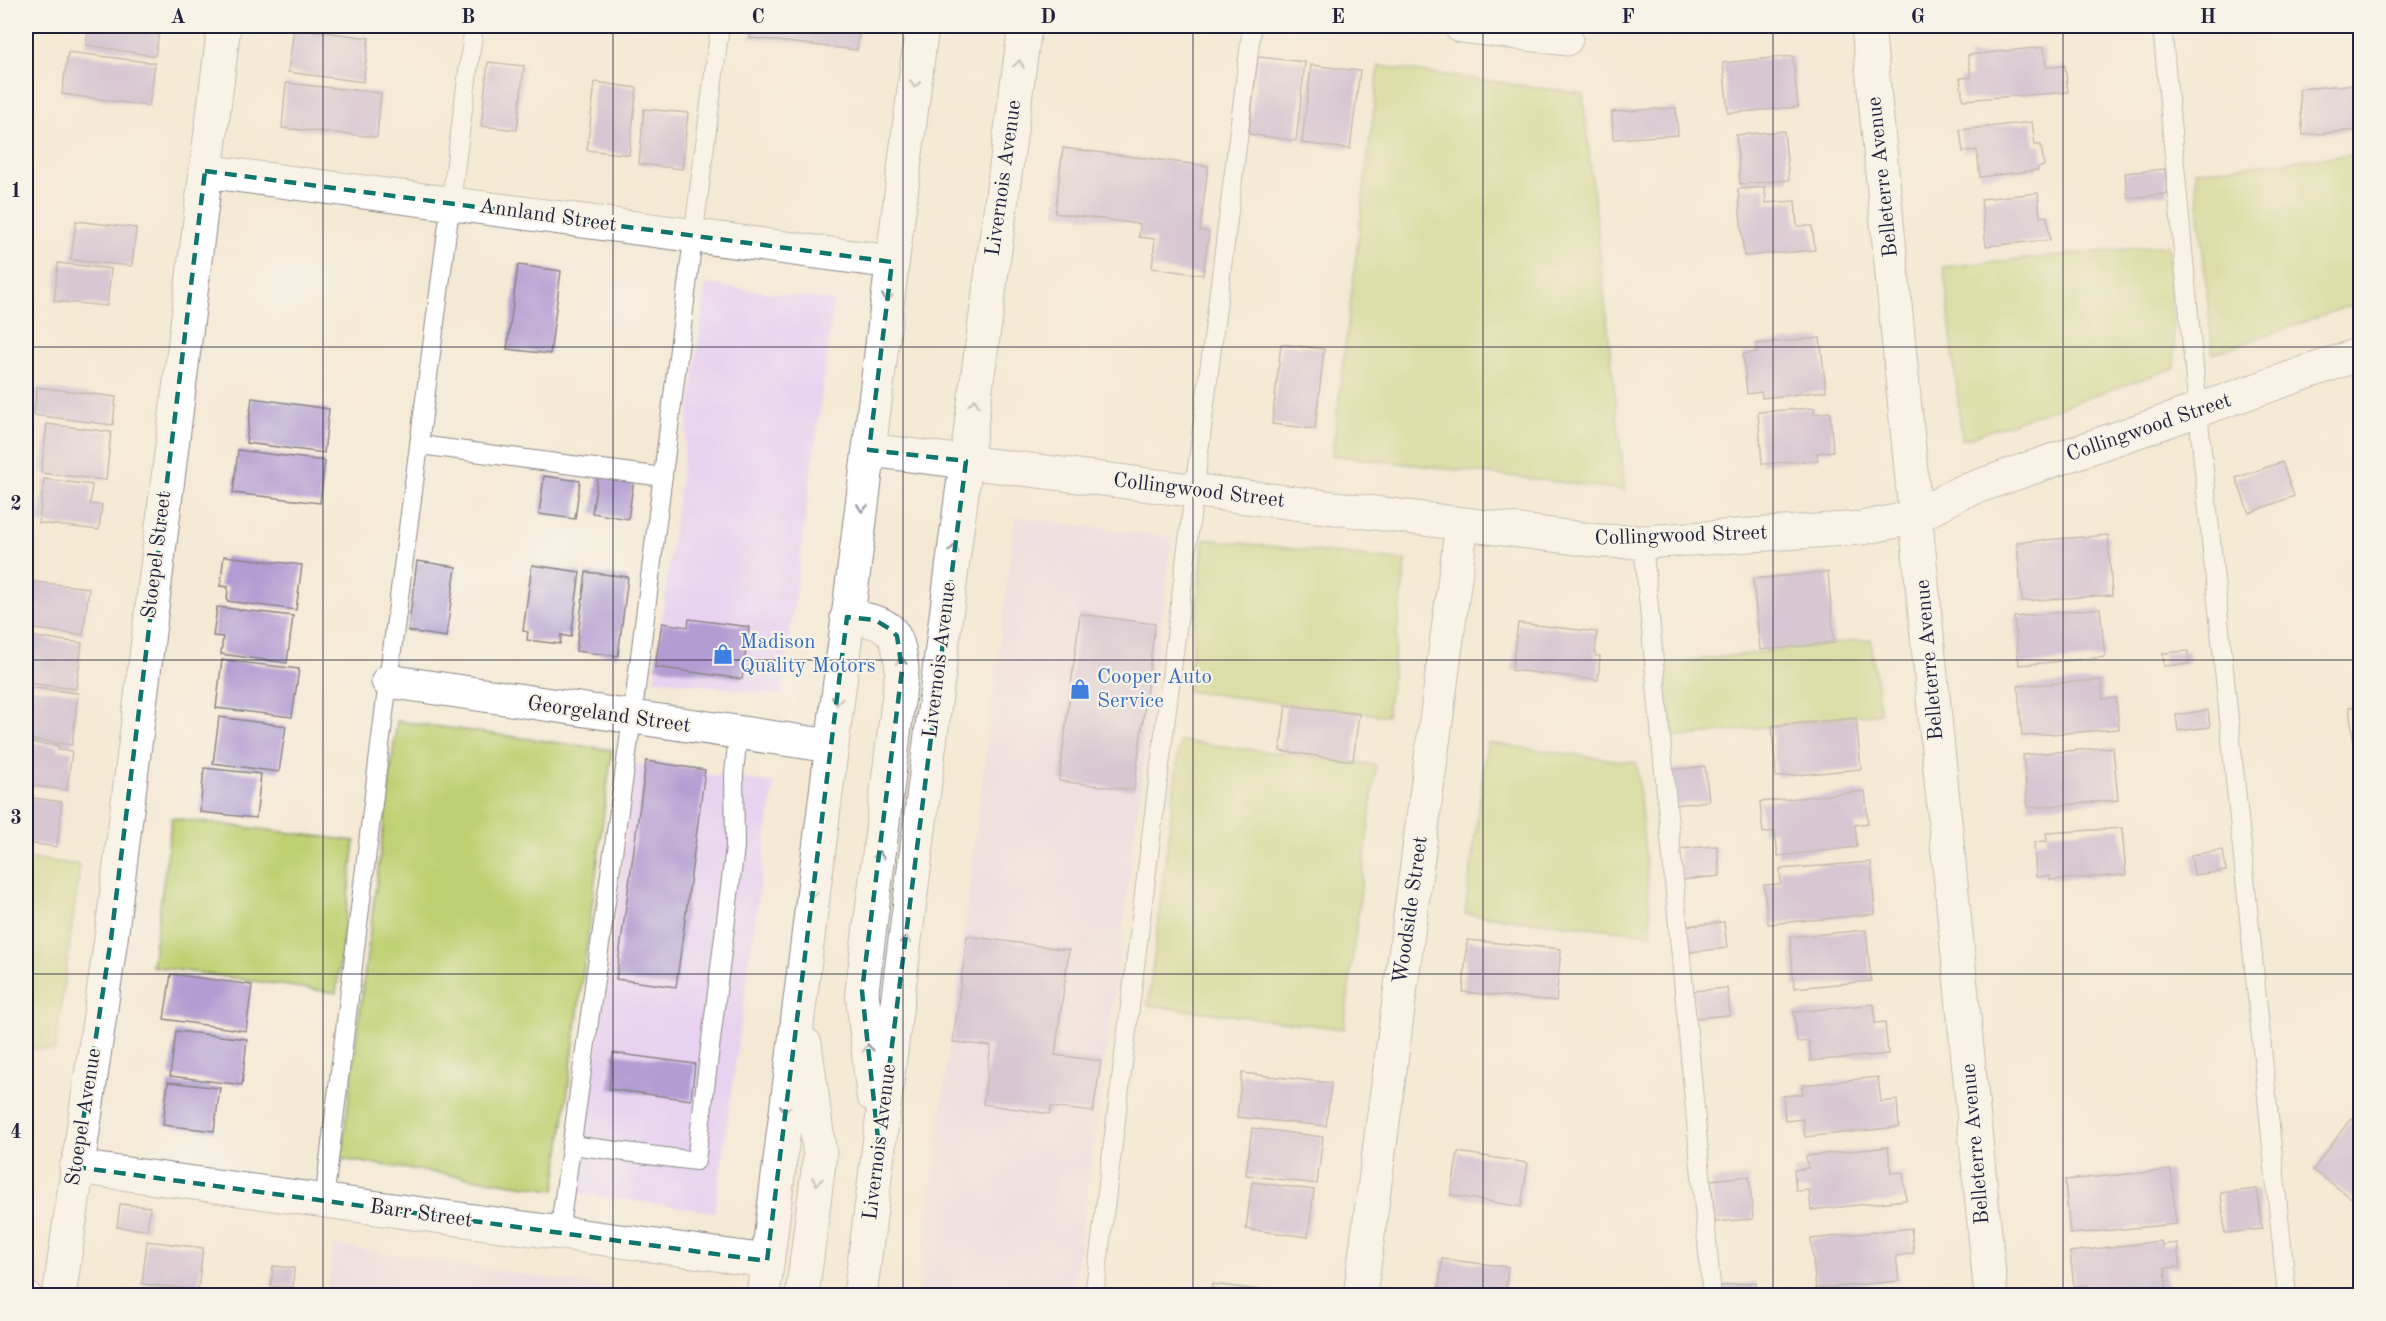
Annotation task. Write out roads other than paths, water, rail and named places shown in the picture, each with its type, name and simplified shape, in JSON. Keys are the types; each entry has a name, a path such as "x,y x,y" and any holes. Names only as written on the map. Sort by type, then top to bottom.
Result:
{"street":[{"path":"205,171 224,26"},
{"path":"763,1296 922,26"},
{"name":"Livernois Avenue","path":"860,1296 966,461 1025,26"},
{"path":"1461,26 1566,39"},
{"name":"Belleterre Avenue","path":"1868,26 1991,1296"},
{"name":"Annland Street","path":"205,171 892,262"},
{"name":"Stoepel Street","path":"111,939 205,171"},
{"name":"Collingwood Street","path":"869,450 1600,541 1643,542 1862,528 1916,517 1959,493 2361,354"},
{"name":"Woodside Street","path":"1360,1296 1462,524"},
{"path":"848,617 875,620 890,629 897,636 902,670 862,991 879,1148"},
{"name":"Georgeland Street","path":"388,681 632,719 831,746"},
{"name":"Stoepel Avenue","path":"59,1296 111,939"},
{"path":"799,998 820,1155 802,1296"},
{"name":"Barr Street","path":"76,1167 767,1261"}],"lane":[{"path":"324,1201 388,681 474,26"},
{"path":"559,1233 632,719 720,26"},
{"path":"1094,1296 1252,26"},
{"path":"2162,26 2198,411 2288,1296"},
{"path":"420,445 663,477"},
{"path":"1643,542 1712,1296"},
{"path":"571,1145 696,1161 735,847 734,774 738,734"},
{"path":"26,1288 35,1296"}],"place":[{"name":"Madison Quality Motors","path":"723,654"},
{"name":"Cooper Auto Service","path":"1080,689"}]}
